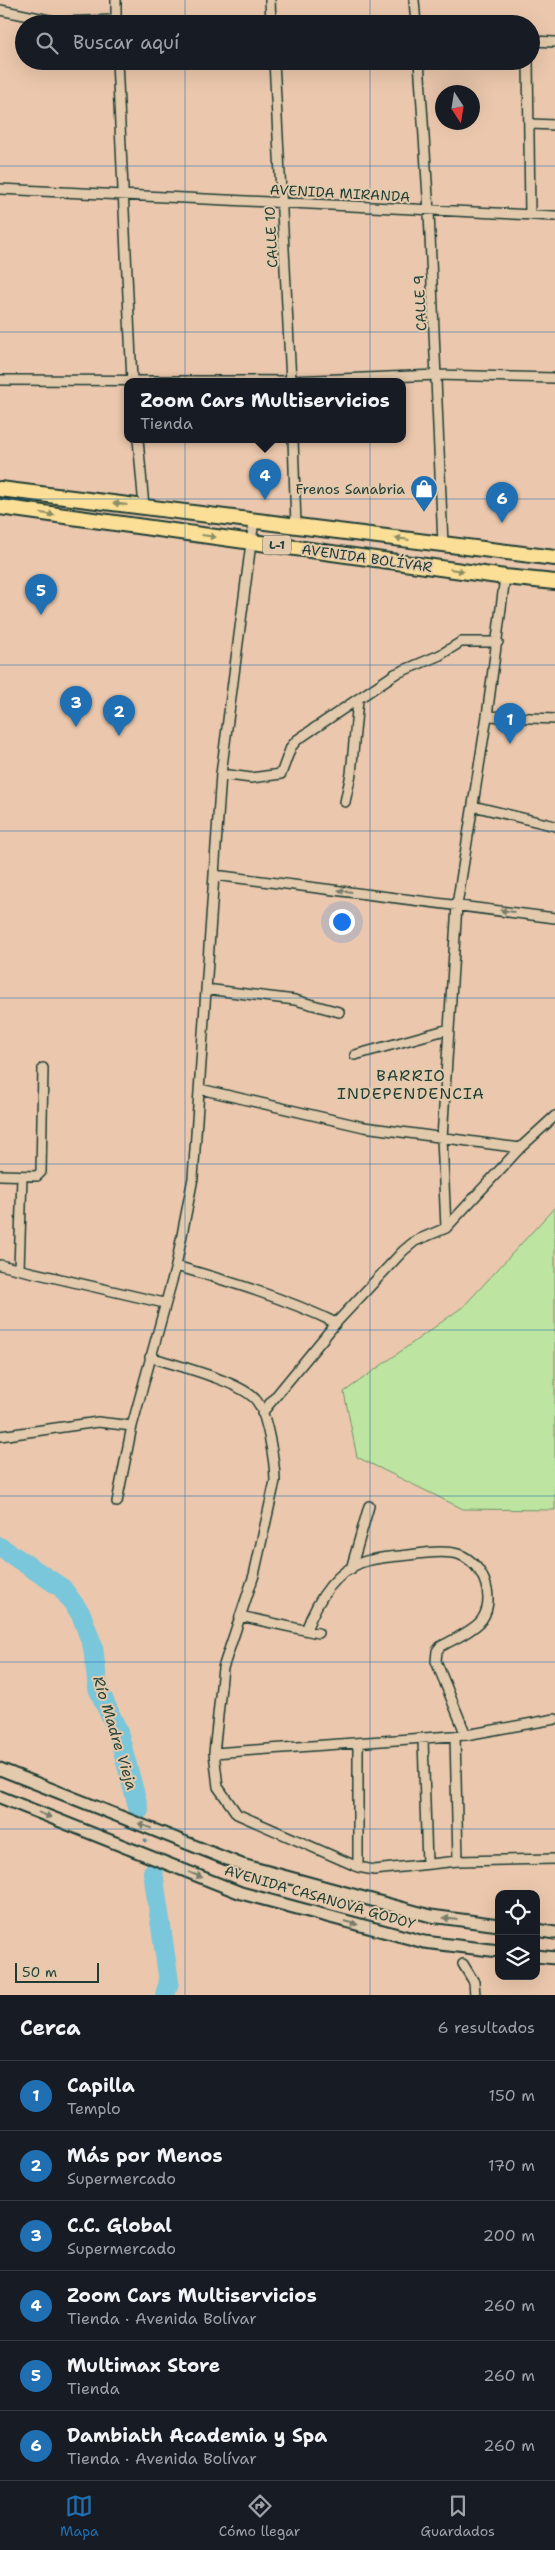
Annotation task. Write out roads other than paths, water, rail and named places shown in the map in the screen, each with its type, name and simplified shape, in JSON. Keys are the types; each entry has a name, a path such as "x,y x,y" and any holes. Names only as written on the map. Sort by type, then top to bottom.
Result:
{"main road":[{"name":"AVENIDA BOLÍVAR","path":"0,489 555,558"},
{"name":"AVENIDA BOLÍVAR","path":"0,507 505,577 555,582"}],"street":[{"path":"116,0 116,15"},
{"path":"270,0 271,15"},
{"path":"414,0 415,15"},
{"path":"0,10 25,15"},
{"path":"540,41 555,42"},
{"path":"118,70 132,378"},
{"name":"CALLE 10","path":"275,70 291,378"},
{"name":"CALLE 9","path":"420,70 429,212 443,545"},
{"path":"528,70 530,215"},
{"path":"530,124 555,126"},
{"name":"AVENIDA MIRANDA","path":"0,190 429,212 555,216"},
{"path":"364,378 437,375 555,378"},
{"path":"0,380 124,381"},
{"path":"138,443 144,507"},
{"path":"293,443 296,525"},
{"path":"116,1502 132,1426 176,1266 193,1178 221,774 254,520"},
{"path":"446,1228 442,1138 457,905 498,642 505,577"},
{"path":"221,774 251,778 281,774 291,747 297,740 395,674 440,655 462,642 498,642"},
{"path":"345,802 351,774 358,700"},
{"path":"487,716 555,719"},
{"path":"473,806 555,826"},
{"path":"214,875 555,918"},
{"path":"206,989 295,1000 339,1012"},
{"path":"355,1055 449,1029"},
{"path":"0,1175 37,1176 41,1172 43,1068"},
{"path":"200,1089 364,1127 520,1148"},
{"path":"262,1413 336,1323 402,1251 415,1241 446,1228 520,1148 555,1116"},
{"path":"19,1269 22,1176"},
{"path":"0,1265 164,1304"},
{"path":"176,1266 244,1286 306,1308 336,1323"},
{"path":"150,1357 199,1372 247,1392 257,1401 262,1413 275,1468 275,1481 254,1575 223,1668 214,1753 218,1787 237,1814 358,1868 374,1870 458,1861 555,1859"},
{"path":"0,1436 98,1422 132,1426"},
{"path":"351,1569 369,1506"},
{"path":"306,1630 314,1607 326,1592 360,1563 380,1558 436,1553 458,1554 472,1563 482,1576 488,1592 485,1616 477,1625 440,1647 437,1652 436,1661 466,1736"},
{"path":"240,1616 318,1633"},
{"path":"214,1753 466,1736 555,1719"},
{"path":"455,1736 458,1861"},
{"path":"423,1738 427,1864"},
{"path":"358,1743 358,1868"},
{"name":"AVENIDA CASANOVA GODOY","path":"0,1769 242,1865 431,1916 495,1924"},
{"name":"AVENIDA CASANOVA GODOY","path":"0,1797 241,1893 424,1942 495,1951"},
{"path":"540,1931 555,1933"},
{"path":"540,1956 555,1958"},
{"path":"463,1964 474,1982 475,1995"}],"waterway":[{"name":"Río Madre Vieja","path":"0,1547 62,1588 81,1614 93,1647 98,1688 118,1732 139,1810"},
{"name":"Río Madre Vieja","path":"153,1872 169,1982 165,1995"}],"place":[{"name":"Zoom Cars Multiservicios","path":"265,500"},
{"name":"Frenos Sanabria","path":"424,513"},
{"name":"Dambiath Academia y Spa","path":"502,523"},
{"name":"Multimax Store","path":"41,615"},
{"name":"C.C. Global","path":"76,727"},
{"name":"Más por Menos","path":"119,736"},
{"name":"Capilla","path":"510,744"}],"district":[{"name":"BARRIO INDEPENDENCIA","path":"411,1084"}]}
